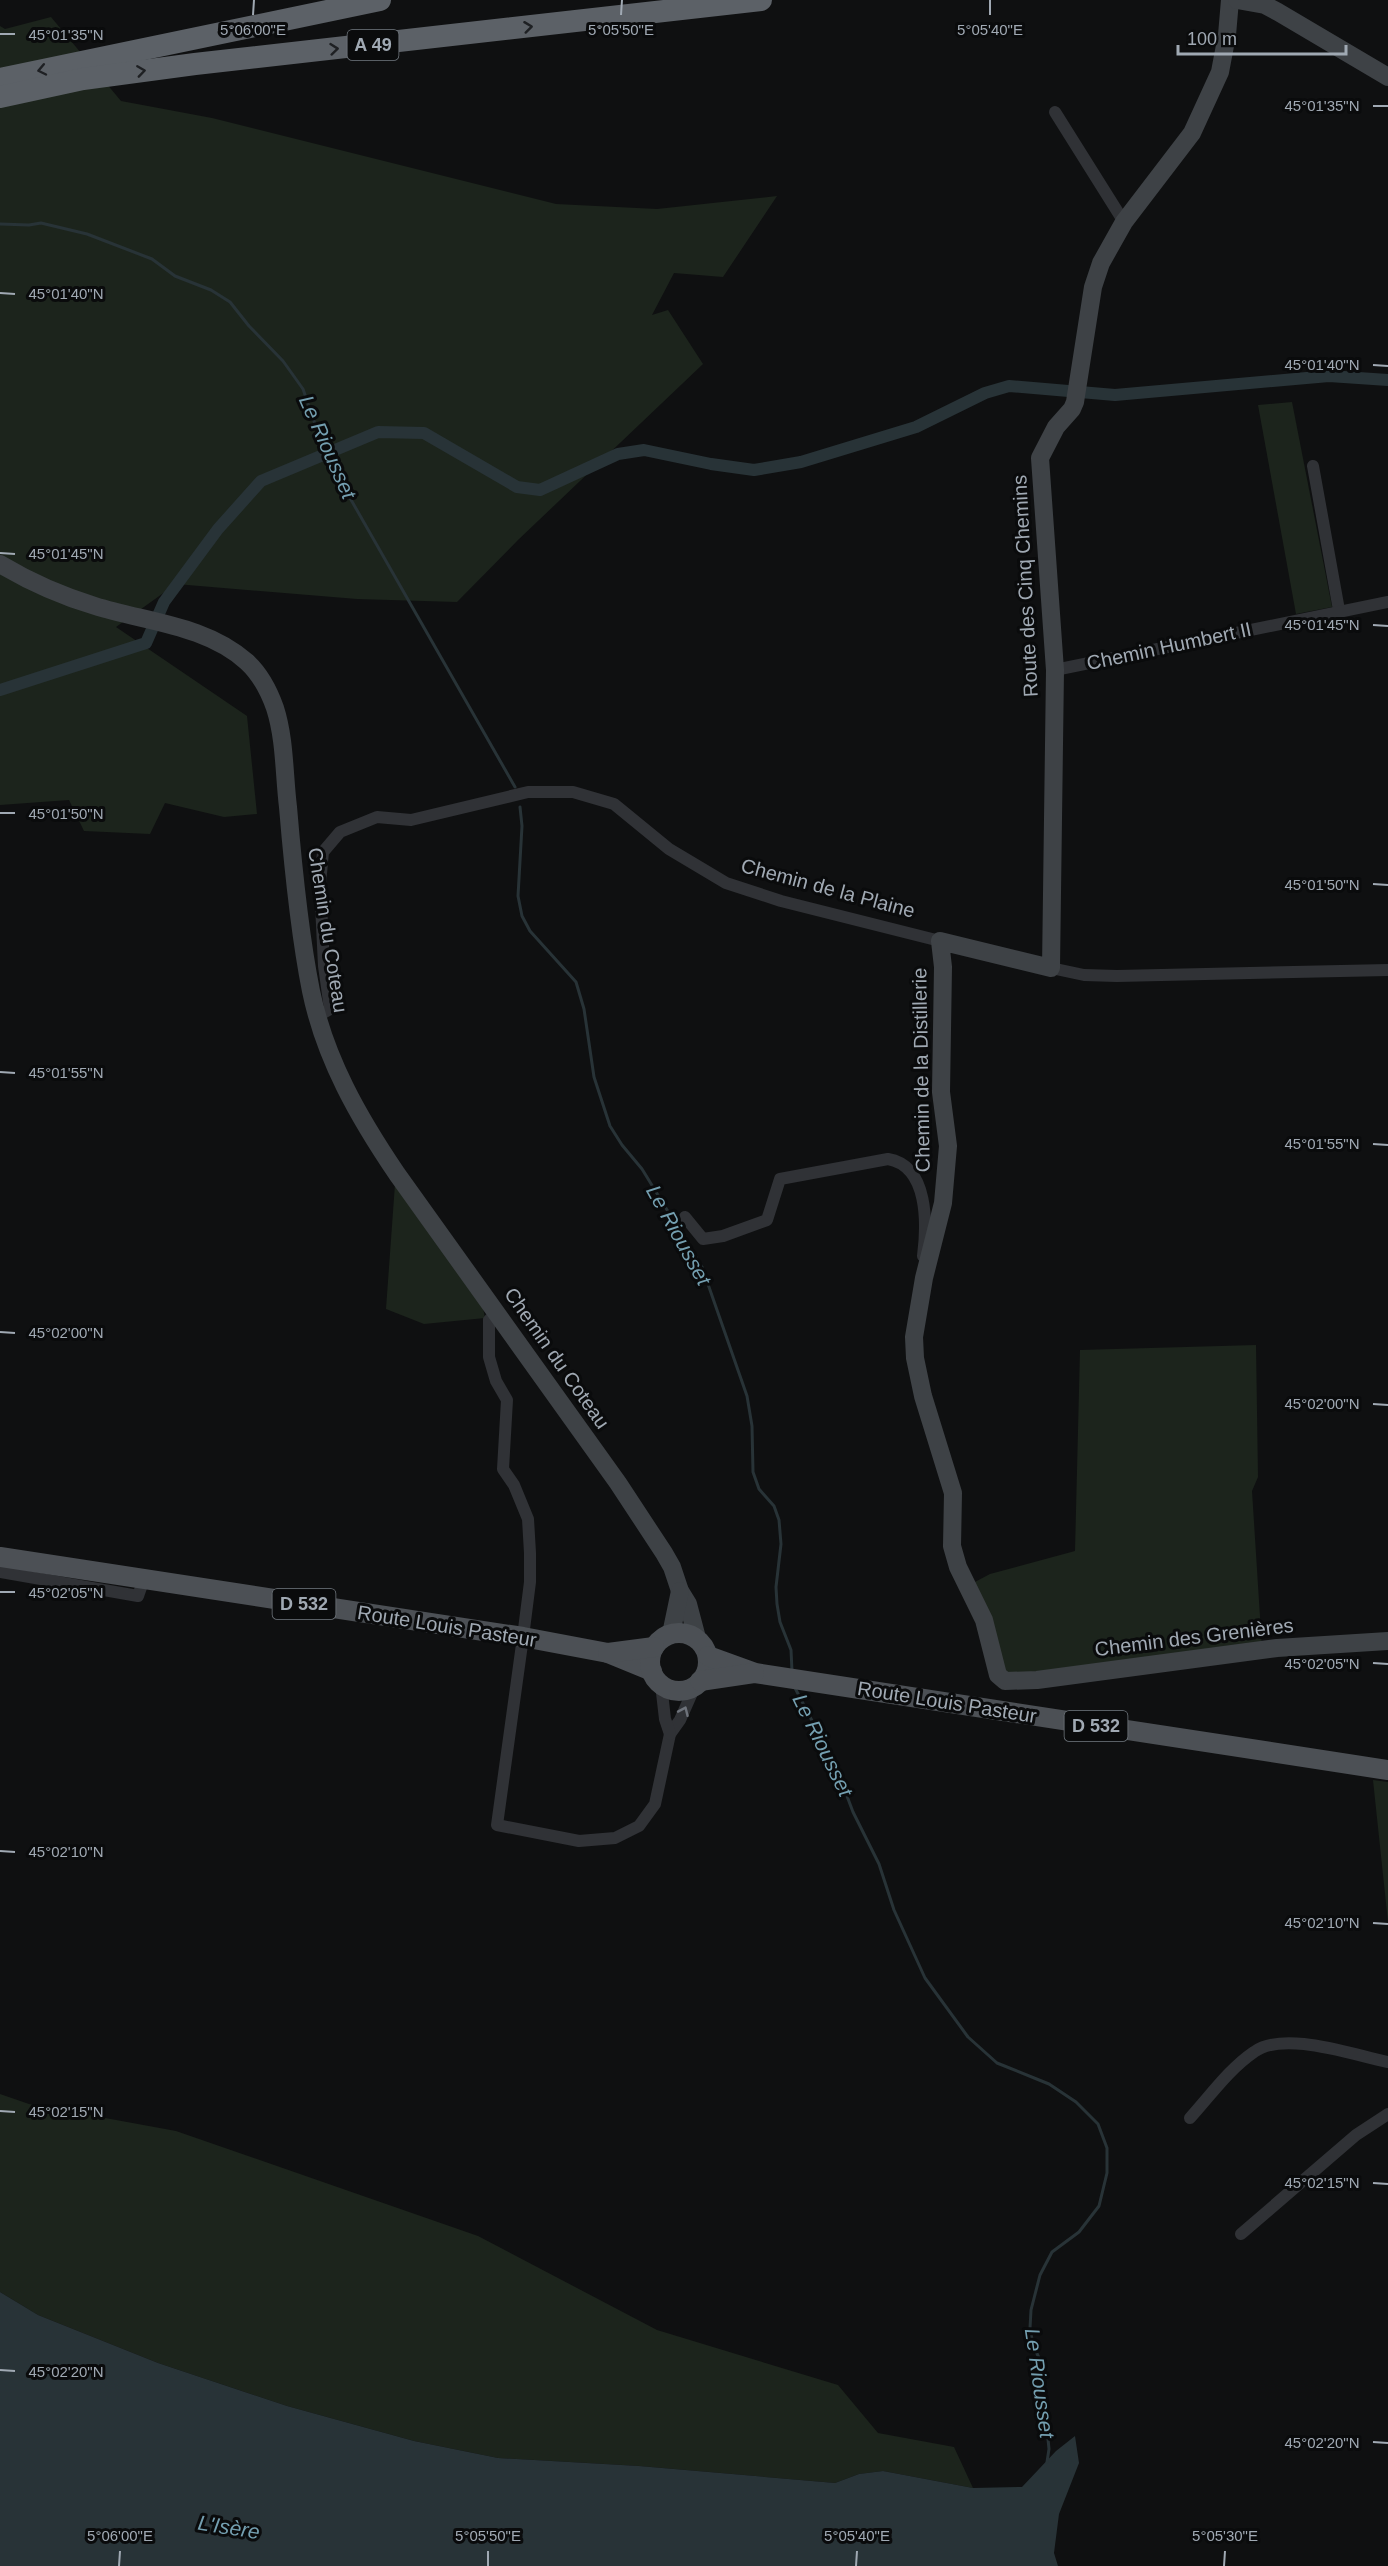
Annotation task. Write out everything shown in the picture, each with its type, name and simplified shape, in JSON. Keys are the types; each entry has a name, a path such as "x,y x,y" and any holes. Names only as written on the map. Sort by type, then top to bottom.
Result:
{"highway":[{"name":"A 49","path":"0,79 380,0"},
{"name":"A 49","path":"0,97 83,79 195,64 761,0"}],"main road":[{"name":"Route Louis Pasteur","path":"0,1557 523,1637 608,1653 656,1678"},
{"path":"684,1633 697,1638 706,1649 708,1656 707,1670 698,1684 678,1690 656,1678 650,1659 654,1647 671,1634 684,1633"},
{"name":"Route Louis Pasteur","path":"608,1653 654,1647"},
{"name":"Route Louis Pasteur","path":"708,1656 755,1673 1388,1770"},
{"name":"Route Louis Pasteur","path":"698,1684 755,1673"}],"street":[{"name":"Route des Cinq Chemins","path":"1051,968 1055,670 1040,458 1056,428 1075,402 1093,287 1101,263 1124,222 1192,133 1220,72 1227,35 1230,0"},
{"path":"1236,0 1265,5 1388,77"},
{"path":"1055,112 1124,222"},
{"path":"1313,466 1339,610"},
{"name":"Chemin du Coteau","path":"0,564 56,592 95,606 207,636 228,647 248,663 264,683 275,709 281,737 308,969 318,1016 344,1086 364,1123 398,1174 631,1503 672,1566 680,1591 688,1604 697,1638"},
{"name":"Chemin Humbert II","path":"1055,670 1339,610 1388,602"},
{"name":"Chemin de la Plaine","path":"318,1016 330,1009 324,966 320,884 323,852 340,832 377,817 411,820 528,792 573,792 614,804 669,849 726,883 781,901 1084,975 1388,970"},
{"name":"Chemin de la Distillerie","path":"940,941 943,967 941,1092 948,1146 943,1203 921,1292 914,1337 915,1358 923,1396 953,1493 952,1546 958,1567 984,1620 998,1675 1005,1681"},
{"path":"685,1217 703,1239 723,1236 767,1220 780,1179 888,1159 895,1160 915,1177 922,1193 924,1246 921,1292"},
{"path":"497,1313 489,1320 487,1338 489,1357 496,1381 507,1400 503,1469 514,1485 528,1519 530,1582 496,1825 579,1840 615,1838 639,1826 655,1804 670,1734 681,1720 698,1684"},
{"path":"0,1572 138,1596 144,1579"},
{"path":"671,1634 680,1591"},
{"name":"Chemin des Grenières","path":"1005,1681 1037,1680 1277,1648 1388,1641"},
{"path":"656,1678 670,1734"},
{"path":"1190,2118 1232,2071 1255,2051 1282,2042 1388,2062"},
{"path":"1241,2234 1356,2135 1388,2114"}],"shaded area":[{"path":"51,17 121,101 212,118 556,204 657,209 777,196 723,277 674,273 652,315 668,310 703,364 518,540 457,602 357,599 176,584 116,627 247,716 257,814 224,817 165,803 150,834 84,831 69,800 0,805 0,26 5,29"},
{"path":"1292,402 1332,607 1296,614 1258,405"},
{"path":"395,1184 483,1308 485,1318 424,1324 386,1309"},
{"path":"1256,1345 1258,1477 1252,1491 1262,1648 1004,1675 973,1583 990,1574 1075,1551 1080,1350"},
{"path":"1373,1780 1388,1782 1388,1922"},
{"path":"0,2094 29,2104 176,2131 478,2236 657,2330 838,2385 878,2433 954,2447 973,2488 883,2471 859,2474 835,2483 639,2466 498,2458 414,2441 287,2406 158,2363 38,2315 0,2292"}],"water":[{"name":"L'Isère","path":"0,2292 38,2315 158,2363 287,2406 414,2441 498,2458 639,2466 835,2483 859,2474 883,2471 973,2488 1022,2487 1056,2451 1075,2436 1079,2463 1059,2514 1054,2553 1058,2566 0,2566"}],"waterway":[{"name":"Le Riousset","path":"0,224 41,223 87,234 152,259 175,276 211,290 230,302 249,326 283,361 303,389 316,427 325,441 336,472 346,491 515,787"},
{"path":"0,690 146,643 164,602 218,529 261,481 378,432 424,433 517,487 540,490 618,454 644,450 754,470 801,462 916,427 985,393 1009,386 1115,395 1329,376 1388,380"},
{"name":"Le Riousset","path":"520,807 522,826 518,896 522,916 530,931 576,982 584,1009 594,1077 610,1126 642,1169 702,1267 747,1396 752,1426 753,1472 759,1489 774,1506 779,1520 781,1544 776,1587 777,1604 780,1622 791,1650 792,1671"},
{"name":"Le Riousset","path":"794,1686 836,1767 853,1812 879,1864 894,1910 925,1978 968,2037 997,2063 1049,2084 1076,2102 1098,2124 1107,2148 1107,2173 1099,2206 1079,2232 1052,2252 1040,2275 1031,2310 1030,2328 1033,2345 1040,2360 1049,2449 1047,2462"}]}
